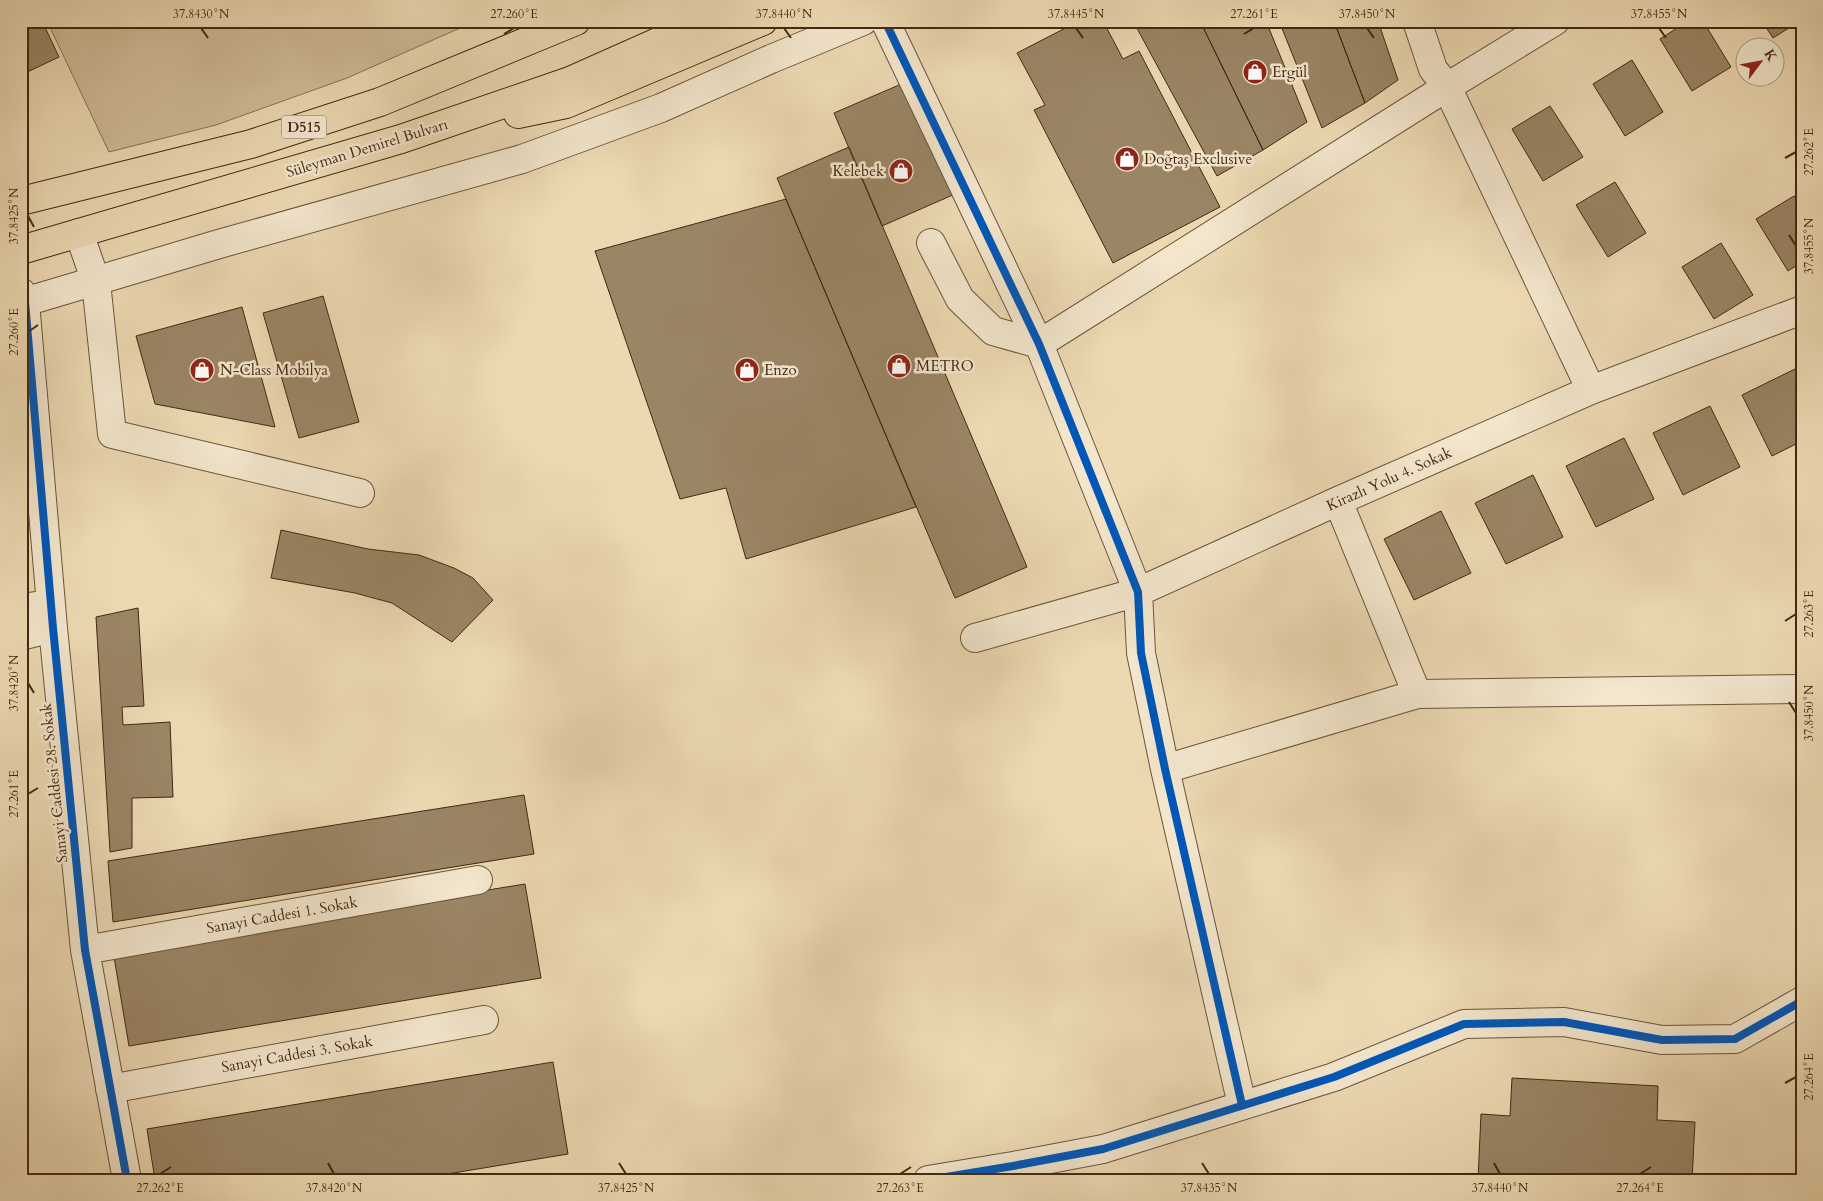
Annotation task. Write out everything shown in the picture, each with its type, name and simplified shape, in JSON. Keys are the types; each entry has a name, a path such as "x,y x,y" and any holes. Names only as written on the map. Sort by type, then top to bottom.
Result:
{"highway":[{"path":"380,102 530,21"},
{"name":"D515","path":"21,201 251,144 380,102 576,21"},
{"name":"Süleyman Demirel Bulvarı","path":"21,250 401,139 570,81 704,21"},
{"path":"401,139 566,104 763,21"}],"street":[{"path":"22,299 96,282 228,241 522,158 661,108 771,58 862,21"},
{"path":"885,21 1039,344 1138,592 1141,653 1165,769 1242,1104"},
{"path":"1417,21 1433,69 1447,87 1591,390"},
{"path":"930,243 960,299 993,330 1039,344 1555,21"},
{"path":"79,233 96,282 112,434 360,493"},
{"name":"Sanayi Caddesi 28. Sokak","path":"22,299 85,950 127,1180"},
{"name":"Kirazlı Yolu 4. Sokak","path":"975,638 1138,592 1338,501 1591,390 1802,310"},
{"path":"1338,501 1417,694"},
{"path":"21,608 52,616"},
{"path":"21,636 52,616"},
{"path":"1165,769 1417,694 1802,689"},
{"name":"Sanayi Caddesi 1. Sokak","path":"85,950 478,880"},
{"path":"928,1180 1102,1149 1334,1077 1464,1024 1564,1022 1662,1040 1735,1039 1802,1001"},
{"name":"Sanayi Caddesi 3. Sokak","path":"110,1089 484,1020"}],"shaded area":[{"path":"47,21 476,21 347,78 216,125 109,152"}],"building":[{"path":"21,21 42,21 59,57 21,75"},
{"name":"Doğtaş Exclusive","path":"1079,21 1103,21 1123,59 1139,51 1220,207 1113,263 1034,110 1045,105 1017,53"},
{"path":"1133,21 1200,21 1263,150 1217,176"},
{"name":"Ergül","path":"1200,21 1266,21 1307,122 1263,150"},
{"path":"1279,21 1334,21 1365,103 1322,128"},
{"path":"1334,21 1378,21 1398,80 1365,103"},
{"path":"1688,21 1703,21 1731,67 1692,91 1660,39"},
{"path":"1762,21 1800,21 1773,38"},
{"path":"1632,60 1663,112 1625,136 1593,84"},
{"name":"Kelebek","path":"906,82 955,194 882,226 834,113"},
{"path":"1550,106 1583,157 1543,181 1512,129"},
{"name":"METRO","path":"849,147 1027,567 955,598 777,178"},
{"path":"1615,182 1646,233 1608,257 1576,205"},
{"path":"1794,196 1802,207 1802,262 1788,271 1756,219"},
{"name":"Enzo","path":"786,199 916,507 746,559 726,488 680,499 595,251"},
{"path":"1721,243 1753,295 1714,319 1682,267"},
{"path":"323,296 359,422 299,438 263,313"},
{"name":"N-Class Mobilya","path":"242,307 275,427 155,404 136,336"},
{"path":"1799,367 1802,373 1802,441 1772,456 1742,395"},
{"path":"1710,406 1740,467 1683,495 1653,433"},
{"path":"1624,438 1654,499 1596,527 1566,466"},
{"path":"1533,475 1563,537 1506,564 1475,503"},
{"path":"1441,511 1471,573 1414,600 1384,539"},
{"path":"281,530 368,549 419,555 454,568 473,578 493,600 452,642 392,603 355,593 271,578"},
{"path":"138,608 144,706 122,707 123,725 170,722 173,797 132,798 132,848 110,852 96,617"},
{"path":"524,795 534,854 113,922 108,861"},
{"path":"525,884 541,978 129,1046 113,951"},
{"path":"553,1062 568,1154 411,1180 155,1180 147,1129"},
{"path":"1512,1078 1658,1086 1657,1120 1695,1122 1692,1180 1478,1180 1481,1114 1510,1116"}],"cycle path":[{"path":"885,21 1039,344 1138,592 1141,653 1165,769 1242,1105"},
{"path":"21,292 25,302 53,628 85,950 127,1180"},
{"path":"928,1180 1103,1149 1334,1077 1464,1024 1564,1022 1662,1040 1735,1039 1802,1001"}],"place":[{"name":"Ergül","path":"1255,72"},
{"name":"Doğtaş Exclusive","path":"1127,159"},
{"name":"Kelebek","path":"901,171"},
{"name":"METRO","path":"899,366"},
{"name":"N-Class Mobilya","path":"202,370"},
{"name":"Enzo","path":"747,370"}]}
